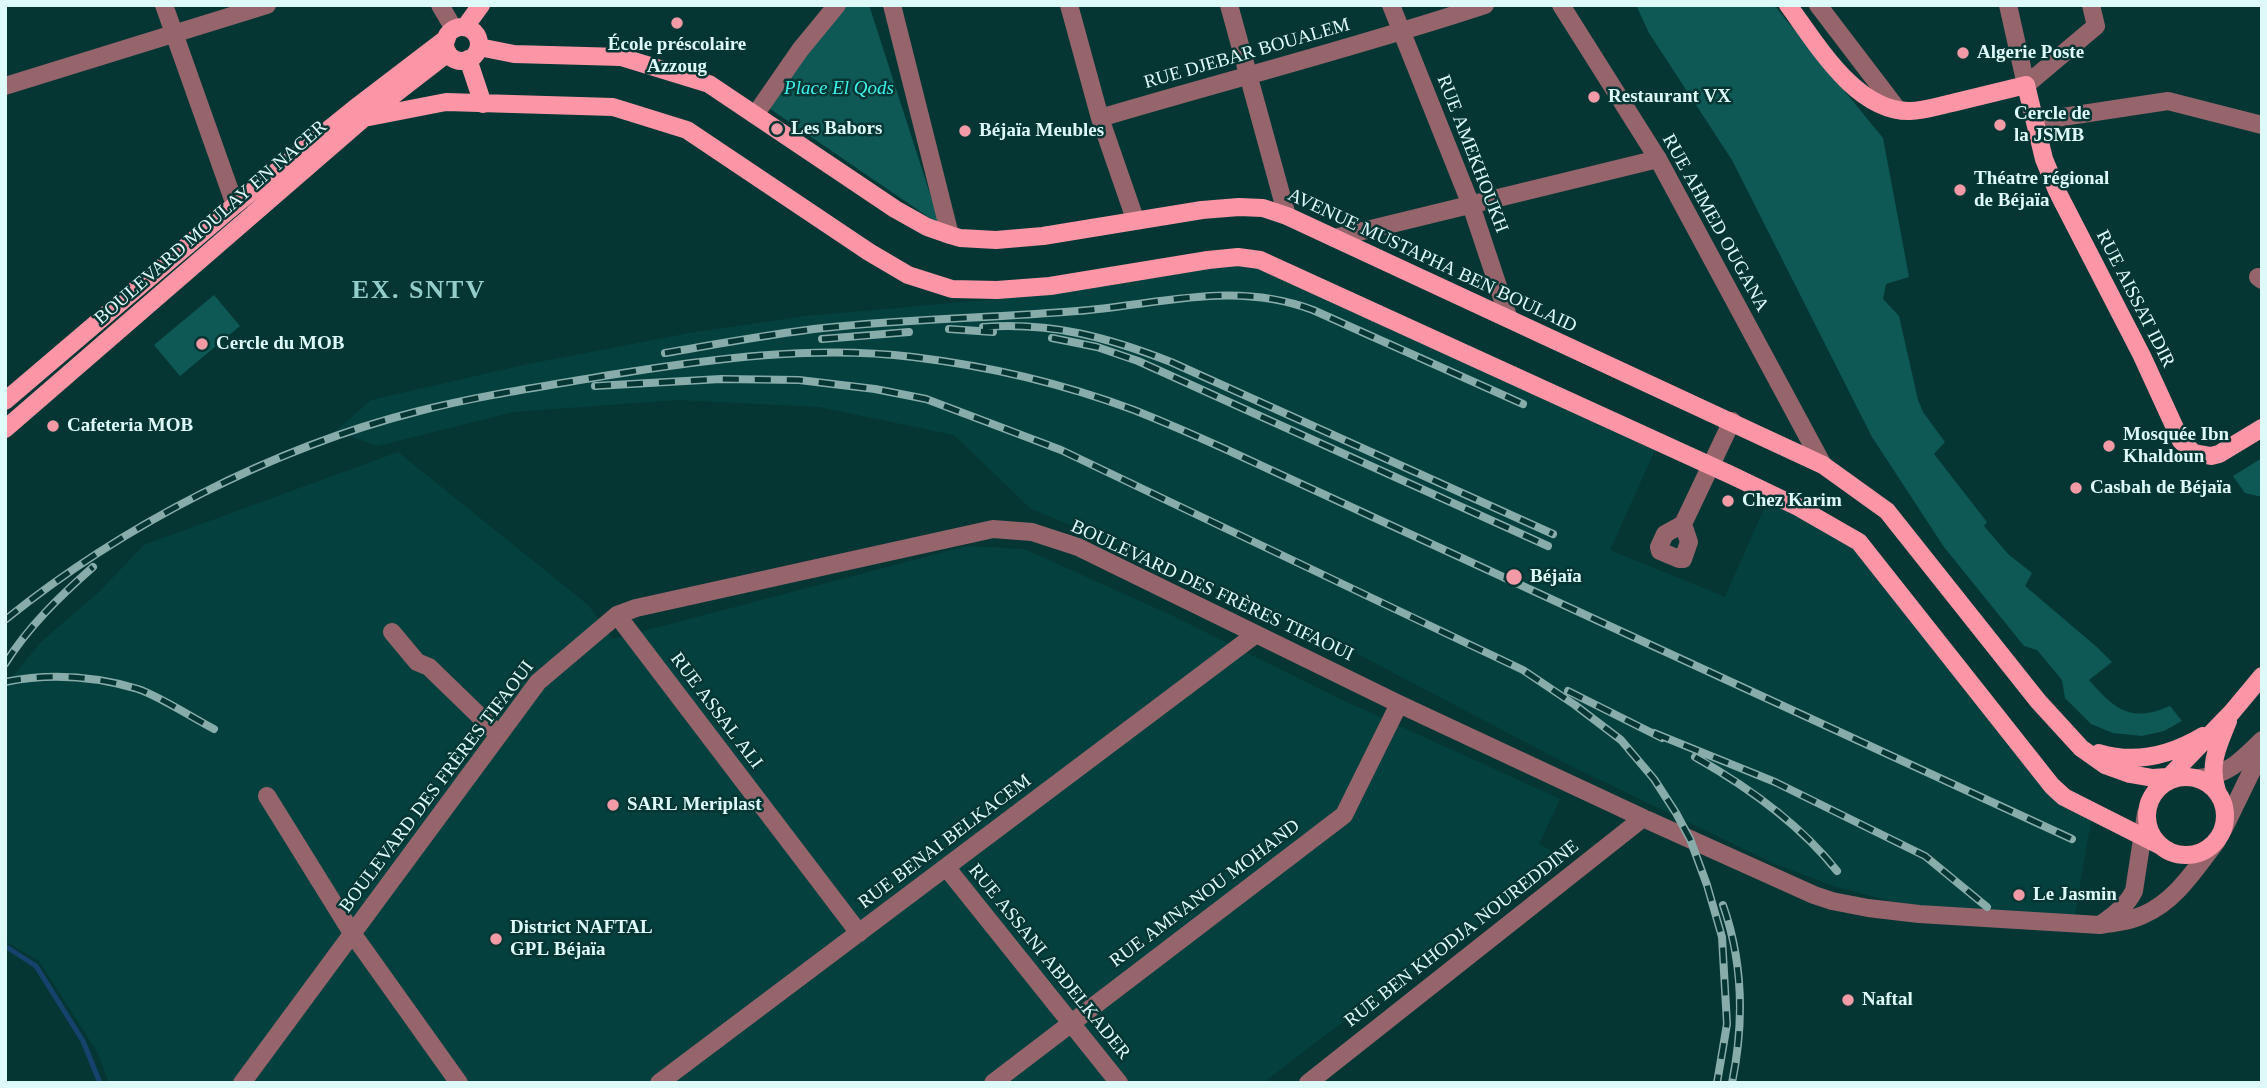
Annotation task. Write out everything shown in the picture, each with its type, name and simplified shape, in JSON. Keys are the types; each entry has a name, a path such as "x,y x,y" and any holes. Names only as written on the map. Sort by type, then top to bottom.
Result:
{"main road":[{"path":"454,37 481,5"},
{"path":"1788,5 1850,85 1876,104 1898,110 1922,110 2026,85"},
{"path":"454,37 476,33 474,53 483,104"},
{"name":"AVENUE MUSTAPHA BEN BOULAID","path":"454,37 457,60 474,53 621,57 709,84 895,209 927,227 960,238 996,240 1043,236 1135,219 1239,206 1263,208 1287,216 1823,465 1887,510 2038,701 2081,748 2105,765 2130,774 2189,782"},
{"name":"BOULEVARD MOULAY EN NACER","path":"5,429 454,37"},
{"name":"BOULEVARD MOULAY EN NACER","path":"5,400 354,108 454,37"},
{"name":"RUE AISSAT IDIR","path":"2026,85 2044,159 2058,193 2142,356 2181,441 2194,453 2211,456 2262,428"},
{"path":"364,118 446,102 613,107 687,130 869,252 908,275 952,289 997,290 1050,286 1208,260 1238,257 1260,260 1798,507 1859,542 2052,786 2064,797 2171,852 2196,854 2207,849 2220,836 2226,817 2224,803 2189,782"},
{"path":"2189,782 2218,727 2262,676"},
{"path":"2161,846 2148,825 2146,813 2149,801 2189,782 2213,760 2232,712"},
{"path":"2081,748 2127,759 2151,757 2189,744 2218,727"}],"street":[{"path":"164,5 235,205"},
{"path":"5,86 267,5"},
{"path":"440,5 454,37"},
{"path":"755,115 800,50 837,5"},
{"path":"892,5 950,235"},
{"path":"1069,5 1100,118 1135,219"},
{"path":"1229,5 1287,216"},
{"name":"RUE AMEKHOUKH","path":"1391,5 1471,205 1509,319"},
{"name":"RUE DJEBAR BOUALEM","path":"1100,118 1402,32 1485,5"},
{"name":"RUE AHMED OUGANA","path":"1562,5 1658,159 1823,465"},
{"path":"1818,5 1898,110"},
{"path":"2008,5 2026,85 2096,26 2091,5"},
{"path":"2036,121 2168,102 2262,125"},
{"path":"1334,238 1658,159"},
{"path":"1683,524 1732,421"},
{"name":"BOULEVARD DES FRÈRES TIFAOUI","path":"242,1083 538,682 617,615 636,608 993,529 1032,532 1078,547 1399,704 1643,818 1814,895 1850,905 1919,914 2100,925 2137,918 2177,892 2220,836 2262,750"},
{"name":"RUE ASSAL ALI","path":"617,615 859,933"},
{"path":"392,632 416,662 429,667 499,735"},
{"name":"RUE BENAI BELKACEM","path":"659,1083 1256,634"},
{"name":"RUE AMNANOU MOHAND","path":"993,1083 1344,815 1399,704"},
{"path":"2189,782 2222,774 2262,740"},
{"path":"267,796 352,933 459,1083"},
{"path":"2100,925 2129,901 2134,891 2146,813"},
{"name":"RUE BEN KHODJA NOUREDDINE","path":"1308,1083 1643,818"},
{"name":"RUE ASSANI ABDELKADER","path":"946,867 1119,1083"}],"shaded area":[{"path":"1238,265 1258,267 1655,450 1610,550 1725,597 1767,502 1794,514 1853,548 2077,813 2091,821 2074,920 1981,916 1890,901 1837,887 1775,864 1567,764 1350,650 1177,570 1030,508 954,435 819,407 678,400 513,412 377,446 336,431 371,400 528,364 690,333 806,316 997,299"},
{"path":"398,452 588,605 613,639 967,546 1024,549 1171,615 1338,698 1560,799 1539,844 1552,851 1537,883 1263,1083 109,1083 98,1053 39,961 5,941 5,686 41,642 100,591 144,545"}],"green space":[{"name":"Place El Qods","path":"841,5 869,5 940,225 757,100"},
{"path":"1636,5 1774,5 1883,138 1909,277 1886,284 1883,299 1899,316 1923,412 1945,442 1934,454 1987,522 1984,526 2008,554 2032,573 2025,586 2112,662 2089,680 2098,690 2125,711 2145,713 2170,706 2182,721 2164,731 2142,736 2113,733 2091,724 2065,698 2062,680 2037,650 2024,646 1944,547 1872,437 1732,160 1649,33"},
{"path":"214,295 240,326 180,376 154,345"},
{"path":"2262,458 2262,497 2245,493 2233,476"}],"waterway":[{"path":"5,946 36,966 83,1041 100,1083"}],"railway":[{"path":"665,353 823,328 1077,311 1195,297 1254,297 1283,301 1313,310 1523,404"},
{"path":"983,327 1056,329 1147,353 1553,534"},
{"path":"949,329 993,332"},
{"path":"822,339 909,332"},
{"path":"1052,338 1097,347 1138,361 1548,546"},
{"path":"5,620 99,552 201,494 309,446 419,411 490,395 685,364 799,353 837,352 913,357 969,365 1053,384 1156,419 2072,839"},
{"path":"595,386 721,379 799,380 875,389 926,399 1061,450 1523,670 1621,740 1654,779 1690,839 1722,937 1727,1024 1717,1083"},
{"path":"5,664 45,612 93,567"},
{"path":"5,682 55,677 121,685 156,697 214,729"},
{"path":"1568,691 1662,738"},
{"path":"1654,733 1775,782 1925,856 1987,907"},
{"path":"1695,757 1772,807 1806,837 1837,871"},
{"path":"1723,905 1738,971 1740,1016 1732,1083"}],"place":[{"name":"École préscolaire Azzoug","path":"677,23"},
{"name":"Algerie Poste","path":"1963,53"},
{"name":"Restaurant VX","path":"1594,97"},
{"name":"Cercle de la JSMB","path":"2000,125"},
{"name":"Les Babors","path":"777,129"},
{"name":"Béjaïa Meubles","path":"965,131"},
{"name":"Théatre régional de Béjaïa","path":"1960,190"},
{"name":"Cercle du MOB","path":"202,344"},
{"name":"Cafeteria MOB","path":"53,426"},
{"name":"Mosquée Ibn Khaldoun","path":"2109,446"},
{"name":"Casbah de Béjaïa","path":"2076,488"},
{"name":"Chez Karim","path":"1728,501"},
{"name":"Béjaïa","path":"1514,577"},
{"name":"SARL Meriplast","path":"613,805"},
{"name":"Le Jasmin","path":"2019,895"},
{"name":"District NAFTAL GPL Béjaïa","path":"496,939"},
{"name":"Naftal","path":"1848,1000"}],"district":[{"name":"EX. SNTV","path":"419,291"}]}
